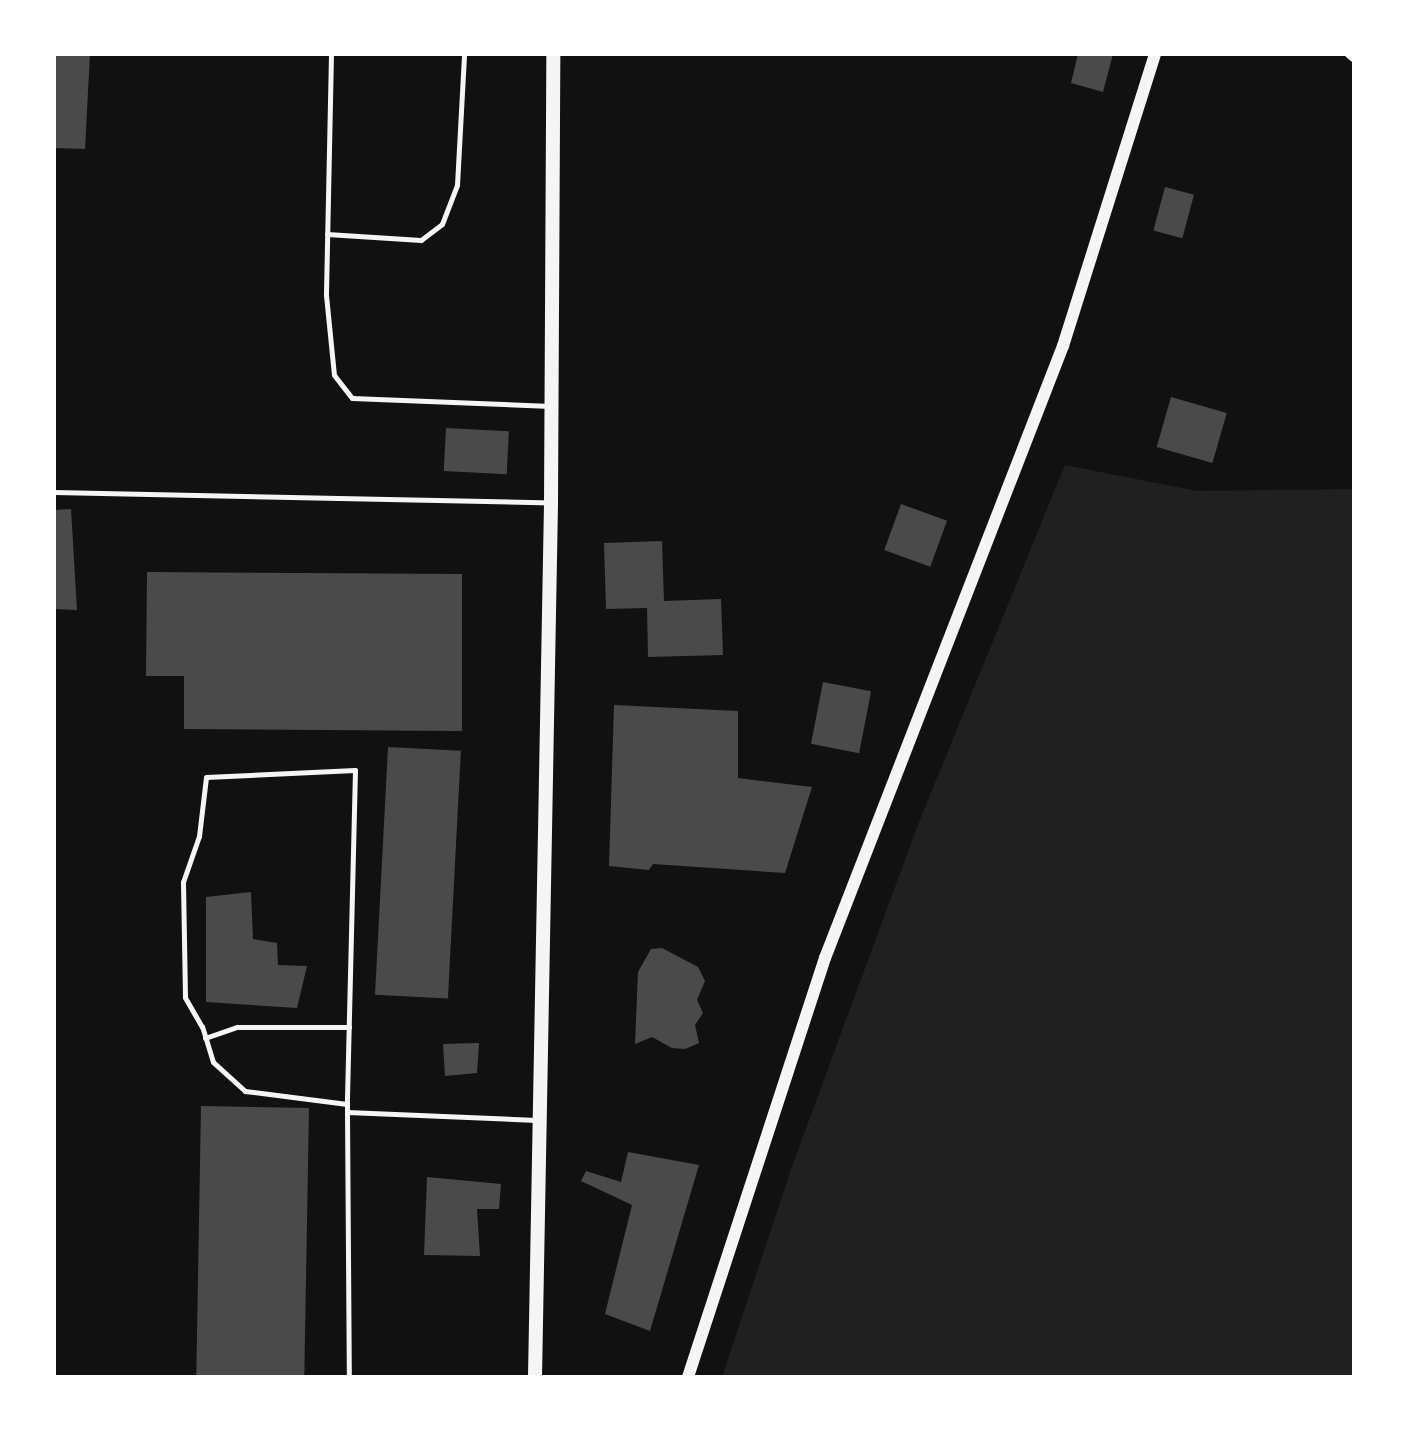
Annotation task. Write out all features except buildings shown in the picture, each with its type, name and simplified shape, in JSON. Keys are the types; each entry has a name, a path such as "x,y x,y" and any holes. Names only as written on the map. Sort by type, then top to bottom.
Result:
{"main road":[{"path":"535,1377 537,1120 551,502 553,54"}],"street":[{"path":"688,1377 825,958 1063,346 1155,54"},
{"path":"1348,54 1354,59"}],"lane":[{"path":"331,54 327,234 329,348 334,375 352,398 551,406"},
{"path":"327,234 421,240 442,225 457,185 464,54"},
{"path":"54,492 551,502"},
{"path":"347,1104 245,1091 213,1062 205,1038 185,997 183,883 199,836 206,777 355,770 347,1104 349,1377"},
{"path":"205,1038 237,1027 349,1027"},
{"path":"347,1112 537,1120"}],"shaded area":[{"path":"1065,465 1197,491 1354,489 1354,1377 722,1377 791,1169 919,822"}]}
